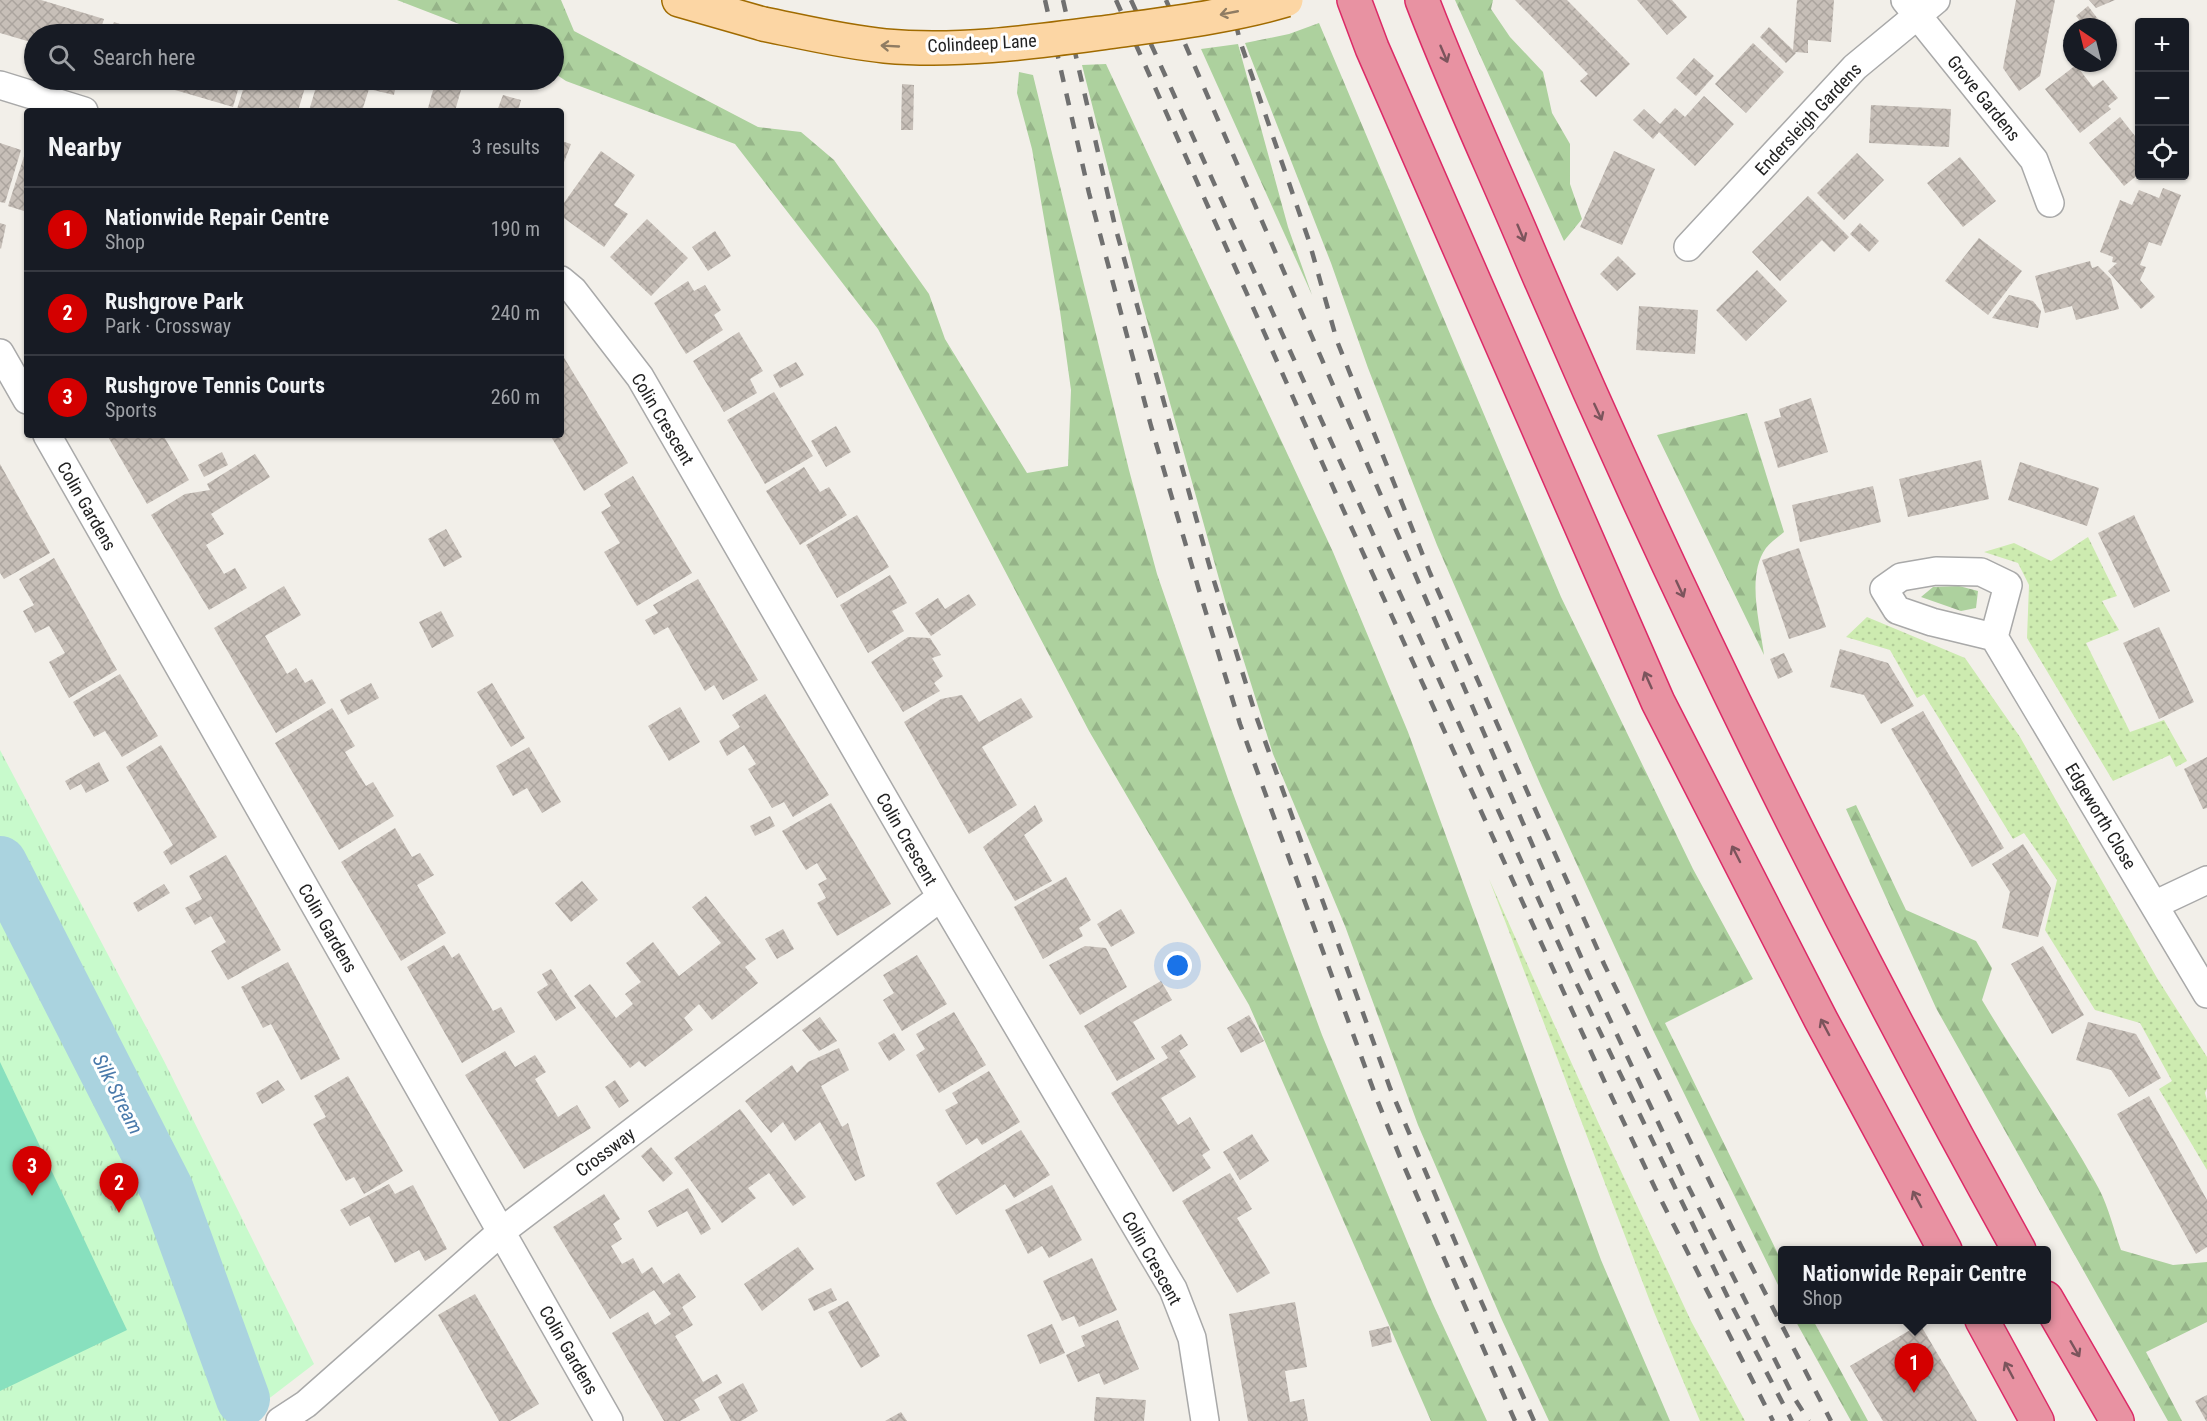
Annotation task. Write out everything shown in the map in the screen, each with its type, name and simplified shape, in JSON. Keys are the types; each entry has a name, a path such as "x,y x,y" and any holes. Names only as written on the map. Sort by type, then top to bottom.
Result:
{"highway":[{"path":"1354,0 1372,48 1658,702 1821,1020 1942,1246"},
{"path":"1422,0 1585,383 1704,640 1883,997 2016,1246"},
{"path":"2051,1307 2116,1421"},
{"path":"1984,1324 2037,1421"}],"main road":[{"name":"Colindeep Lane","path":"679,0 764,24 826,37 885,46 942,47 1020,43 1093,34 1187,21 1286,0"}],"street":[{"name":"Grove Gardens","path":"1919,5 2034,160 2050,203"},
{"name":"Endersleigh Gardens","path":"1688,247 1855,67 1919,5"},
{"path":"0,85 74,108"},
{"name":"Colin Crescent","path":"564,282 573,290 640,377 940,897 1173,1289 1192,1338 1204,1421"},
{"path":"0,353 24,395"},
{"name":"Colin Gardens","path":"49,438 609,1421"},
{"name":"Edgeworth Close","path":"1994,637 2207,994"},
{"path":"2154,905 2207,880"},
{"name":"Crossway","path":"280,1421 306,1404 502,1231 940,897"}],"green space":[{"path":"397,0 561,0 574,31 758,127 801,132 834,160 929,294 945,339 1027,473 1068,466 1071,390 1032,149 1017,93 1019,72 1033,75 1129,470 1157,574 1231,788 1322,1035 1433,1304 1487,1421 1431,1421 1249,1005 1089,731 878,329 735,144 564,80 564,24 459,24"},
{"path":"1455,0 1493,0 1491,9 1510,37 1543,72 1552,113 1570,144 1570,184 1582,219 1564,241"},
{"path":"1319,23 1561,597 1693,869 1753,979 1665,1023 1778,1254 1778,1285 1652,1028 1541,786 1437,545 1245,43 1289,34"},
{"path":"1238,44 1288,227 1312,295 1201,49"},
{"path":"1106,64 1333,552 1408,732 1601,1260 1670,1421 1549,1421 1502,1320 1418,1125 1345,926 1273,754 1226,604 1141,299 1082,65"},
{"path":"1747,413 1784,532 1766,548 1757,572 1756,600 1764,655 1657,435"},
{"path":"2088,537 2117,596 2102,601 2119,630 2086,643 2130,732 2164,720 2187,761 2176,767 2170,755 2113,781 2027,638 2029,585 2018,563 1984,552 2014,543 2051,561"},
{"path":"1959,586 1978,591 1976,608 1961,611 1921,597 1933,587"},
{"path":"1867,617 1965,658 2020,737 2157,978 2207,1057 2205,1093 2207,1100 2207,1170 2159,1089 2172,1081 2140,1023 2095,1010 2045,930 2057,880 2024,833 2013,839 1924,694 1917,698 1890,650 1846,637"},
{"path":"0,750 164,1061 314,1364 235,1421 0,1421"},
{"path":"1856,805 1906,910 1976,941 1992,968 1982,1000 2099,1189 2121,1250 2173,1265 2207,1262 2207,1322 2146,1352 2182,1421 2168,1421 1936,1008 1846,809"},
{"path":"1489,879 1598,1122 1691,1321 1745,1421 1700,1421 1654,1312"},
{"path":"0,1062 127,1330 0,1391"},
{"path":"1797,1324 1815,1324 1868,1421 1851,1421"}],"building":[{"path":"0,0 41,0 104,19 102,24 24,24 24,40 0,33"},
{"path":"1515,0 1567,0 1630,64 1596,97 1580,81 1588,74"},
{"path":"1637,0 1672,0 1687,17 1667,35"},
{"path":"1797,0 1834,0 1831,42 1808,40 1808,53 1795,52 1786,63 1760,37 1769,27 1793,50"},
{"path":"2016,0 2055,0 2040,76 2019,91 2003,68"},
{"path":"2089,0 2115,0 2096,8"},
{"path":"2088,6 2097,18 2078,18 2076,16"},
{"path":"1753,43 1784,72 1746,113 1715,84"},
{"path":"1694,58 1714,76 1696,96 1676,78"},
{"path":"2067,72 2081,72 2093,87 2103,80 2118,98 2108,106 2111,109 2080,133 2045,89"},
{"path":"902,84 914,85 913,130 901,130"},
{"path":"175,90 238,90 233,107"},
{"path":"243,90 304,90 299,108 237,108"},
{"path":"315,90 369,90 363,108 310,108"},
{"path":"373,90 395,90 394,95"},
{"path":"433,90 461,90 456,108 428,108"},
{"path":"503,95 521,100 519,108 498,108"},
{"path":"1704,96 1734,124 1695,166 1659,132 1653,139 1633,120 1644,109 1660,124 1675,108 1685,117"},
{"path":"1871,105 1951,109 1949,147 1869,143"},
{"path":"2120,117 2135,136 2135,177 2124,186 2089,143"},
{"path":"564,142 571,144 564,162"},
{"path":"0,143 21,150 5,203 0,202"},
{"path":"601,151 635,175 614,205 628,214 604,247 564,218 564,203"},
{"path":"1614,151 1655,169 1622,245 1580,227"},
{"path":"1857,153 1884,180 1844,220 1817,193"},
{"path":"24,156 24,211 8,206"},
{"path":"1960,157 1996,201 1963,227 1927,183"},
{"path":"2163,188 2181,195 2161,246 2149,242 2140,265 2146,267 2140,280 2155,297 2141,309 2108,271 2117,263 2112,262 2113,257 2100,252 2120,200 2132,205 2139,190 2159,198"},
{"path":"1808,196 1849,237 1834,252 1822,240 1780,281 1752,252"},
{"path":"647,219 688,258 651,296 610,257"},
{"path":"0,223 6,225 1,249 0,248"},
{"path":"1860,223 1879,241 1869,252 1850,234"},
{"path":"715,231 731,256 708,271 692,247"},
{"path":"1979,238 2022,271 1988,315 1945,281"},
{"path":"1618,256 1636,274 1617,291 1600,274"},
{"path":"2090,261 2092,268 2098,266 2111,279 2119,309 2076,320 2072,306 2045,313 2035,276"},
{"path":"1757,270 1787,301 1746,341 1716,310"},
{"path":"688,281 694,291 705,285 721,310 714,315 723,330 686,354 654,303"},
{"path":"2009,295 2033,301 2041,311 2038,328 1992,318"},
{"path":"1639,306 1698,310 1695,354 1636,350"},
{"path":"739,332 763,371 750,379 757,393 724,412 693,361"},
{"path":"564,358 628,463 584,491 552,438 564,438"},
{"path":"796,362 804,375 780,388 773,375"},
{"path":"774,392 813,456 765,484 727,420"},
{"path":"1811,398 1828,452 1778,468 1764,422 1781,417 1779,409"},
{"path":"836,426 851,452 826,467 811,441"},
{"path":"109,438 165,438 189,480 147,504"},
{"path":"222,452 228,465 204,477 198,465"},
{"path":"255,454 270,477 211,514 224,534 206,545 224,574 235,568 247,588 209,610 151,515 185,494 210,490 207,484"},
{"path":"1981,460 1989,499 1908,517 1899,479"},
{"path":"2020,462 2099,488 2087,526 2008,500"},
{"path":"0,464 50,553 4,579 0,573"},
{"path":"804,467 820,492 829,487 847,515 800,545 766,491"},
{"path":"633,476 692,573 637,606 604,552 620,543 601,512 611,506 604,494"},
{"path":"1873,486 1881,522 1800,542 1792,505"},
{"path":"857,515 889,567 837,598 806,545"},
{"path":"2134,515 2170,591 2134,608 2098,533"},
{"path":"446,529 462,557 444,567 428,539"},
{"path":"1799,548 1826,627 1789,639 1762,560"},
{"path":"54,558 117,670 69,698 49,662 65,653 49,626 35,633 23,611 34,605 19,579"},
{"path":"890,575 907,603 892,611 904,631 868,653 840,605"},
{"path":"698,579 758,680 723,700 714,685 705,691 668,627 654,635 645,620 658,613 653,605"},
{"path":"284,586 301,615 265,636 287,674 296,668 305,683 312,679 326,703 276,733 214,628"},
{"path":"969,594 976,605 931,636 915,613 938,598 945,609"},
{"path":"441,611 454,636 432,648 419,622"},
{"path":"2159,627 2194,702 2159,719 2123,643"},
{"path":"908,637 930,638 941,655 932,658 943,676 934,683 940,691 903,712 871,662"},
{"path":"1840,649 1888,663 1914,706 1881,724 1864,695 1830,687"},
{"path":"1784,653 1793,672 1778,679 1770,659"},
{"path":"120,674 158,736 122,757 105,731 94,737 73,702"},
{"path":"371,683 379,698 348,715 340,700"},
{"path":"492,683 525,738 511,747 477,692"},
{"path":"765,694 829,795 793,817 784,802 772,808 748,769 756,764 744,745 727,756 719,741 740,727 732,715"},
{"path":"962,695 979,722 1021,698 1033,717 982,747 1017,805 969,834 904,722 941,699"},
{"path":"680,707 700,742 669,761 648,726"},
{"path":"332,708 355,746 345,752 366,786 373,782 394,816 339,850 275,743"},
{"path":"1923,711 2004,848 1972,867 1891,729"},
{"path":"161,745 217,837 171,865 163,852 173,845 126,767"},
{"path":"529,747 561,802 542,813 527,788 513,796 496,766"},
{"path":"2207,757 2207,808 2203,809 2184,769"},
{"path":"99,762 109,781 86,793 81,784 70,790 65,781"},
{"path":"831,803 891,904 837,936 817,903 826,898 818,884 827,879 817,863 806,870 782,831"},
{"path":"1035,805 1043,821 1024,835 1052,881 1015,901 983,847"},
{"path":"770,816 775,826 755,836 750,826"},
{"path":"395,828 412,857 420,853 434,875 417,885 446,933 401,961 341,862"},
{"path":"2023,844 2051,888 2038,937 2002,928 2010,892 1992,864"},
{"path":"226,855 281,950 228,980 211,951 226,942 211,916 195,925 185,908 202,899 189,876"},
{"path":"1066,877 1091,920 1079,928 1083,936 1043,959 1014,907"},
{"path":"582,881 598,900 571,922 555,903"},
{"path":"164,884 170,893 138,912 133,903"},
{"path":"706,896 756,959 745,967 758,983 712,1020 699,1004 684,1018 693,1030 645,1067 639,1061 630,1068 574,996 590,984 616,1018 633,1004 625,994 641,982 626,963 653,942 679,976 721,943 692,907"},
{"path":"1121,909 1135,933 1111,947 1097,924"},
{"path":"783,929 794,949 777,959 765,939"},
{"path":"444,945 452,958 459,953 493,1011 501,1007 515,1032 462,1063 407,967"},
{"path":"1085,946 1106,948 1127,987 1080,1015 1049,965"},
{"path":"2043,946 2084,1015 2052,1034 2011,964"},
{"path":"917,955 947,1004 902,1031 883,1000 894,993 883,975"},
{"path":"288,962 340,1059 301,1080 271,1024 263,1028 241,987"},
{"path":"551,969 576,1008 556,1021 537,992 548,985 542,974"},
{"path":"1161,981 1172,1000 1133,1022 1155,1059 1117,1081 1084,1026"},
{"path":"954,1012 986,1065 939,1093 916,1055 925,1049 916,1034"},
{"path":"1249,1015 1264,1041 1241,1053 1227,1028"},
{"path":"820,1017 837,1041 819,1051 802,1030"},
{"path":"2088,1022 2136,1034 2161,1078 2129,1097 2111,1070 2076,1060"},
{"path":"894,1033 905,1050 889,1061 878,1043"},
{"path":"1181,1034 1188,1045 1179,1051 1196,1077 1161,1098 1178,1125 1190,1117 1210,1150 1202,1155 1211,1168 1173,1192 1111,1093 1168,1058 1161,1047"},
{"path":"839,1048 849,1070 821,1086 842,1127 848,1123 865,1176 855,1181 820,1122 795,1141 783,1122 771,1133 745,1101 792,1065 797,1073 808,1062"},
{"path":"505,1051 515,1067 535,1055 546,1072 535,1079 558,1117 577,1105 591,1128 524,1169 465,1075"},
{"path":"989,1071 1020,1122 982,1145 977,1138 966,1145 945,1110 958,1103 952,1093"},
{"path":"348,1076 403,1171 364,1194 354,1177 346,1181 313,1124 326,1117 314,1096"},
{"path":"278,1080 285,1090 262,1104 256,1093"},
{"path":"615,1080 629,1101 619,1108 605,1087"},
{"path":"2149,1096 2207,1200 2207,1247 2196,1254 2117,1114"},
{"path":"740,1109 806,1197 793,1206 769,1173 748,1188 756,1198 722,1223 674,1158"},
{"path":"1021,1130 1050,1175 1014,1198 1005,1184 956,1215 936,1183"},
{"path":"1252,1134 1269,1161 1240,1180 1223,1152"},
{"path":"651,1147 673,1173 663,1182 641,1156"},
{"path":"1230,1173 1252,1209 1237,1218 1270,1273 1237,1293 1182,1201"},
{"path":"389,1184 395,1194 413,1185 447,1249 425,1261 419,1250 395,1263 369,1216 350,1226 340,1210"},
{"path":"1052,1185 1082,1240 1049,1258 1042,1246 1028,1254 1005,1210"},
{"path":"688,1188 711,1229 701,1235 687,1211 657,1227 648,1211"},
{"path":"604,1194 620,1219 613,1224 622,1239 611,1246 622,1264 633,1258 642,1274 652,1267 663,1284 679,1273 696,1297 682,1307 693,1325 675,1336 703,1382 717,1374 722,1383 694,1400 700,1410 680,1421 664,1421 612,1333 648,1312 655,1325 671,1314 654,1290 610,1319 553,1227"},
{"path":"798,1247 814,1269 762,1311 744,1284"},
{"path":"1092,1258 1117,1310 1079,1327 1074,1316 1062,1321 1043,1281"},
{"path":"831,1288 837,1300 814,1311 808,1299"},
{"path":"475,1294 539,1404 510,1421 499,1421 438,1315"},
{"path":"848,1301 880,1356 861,1368 828,1312"},
{"path":"1295,1302 1307,1367 1285,1371 1290,1402 1304,1399 1308,1421 1248,1421 1229,1314"},
{"path":"1118,1320 1139,1369 1104,1385 1099,1373 1078,1382 1066,1355 1085,1346 1081,1336"},
{"path":"1052,1324 1065,1353 1040,1364 1027,1335"},
{"path":"1920,1324 1977,1421 1883,1421 1850,1366"},
{"path":"1389,1326 1392,1342 1372,1347 1369,1331"},
{"path":"743,1383 758,1411 741,1421 731,1421 718,1397"},
{"path":"2207,1395 2207,1421 2206,1421 2195,1401"},
{"path":"1096,1397 1146,1400 1144,1421 1094,1421"},
{"path":"901,1412 907,1421 885,1421"}],"waterway":[{"name":"Silk Stream","path":"0,863 167,1190 243,1399"}],"railway":[{"path":"1045,0 1089,193 1151,426 1240,724 1376,1097 1515,1421"},
{"path":"1063,0 1115,226 1210,568 1256,716 1390,1088 1534,1421"},
{"path":"1116,0 1337,496 1607,1087 1655,1188 1773,1421"},
{"path":"1131,0 1576,982 1733,1308 1792,1421"},
{"path":"1166,0 1588,973 1689,1188 1793,1396 1809,1421"},
{"path":"1230,0 1240,41 1309,241 1337,341 1430,573 1604,964 1778,1318"},
{"path":"1781,1324 1831,1421"}],"place":[{"name":"Rushgrove Tennis Courts","path":"32,1196"},
{"name":"Rushgrove Park","path":"119,1213"},
{"name":"Nationwide Repair Centre","path":"1914,1393"}]}
